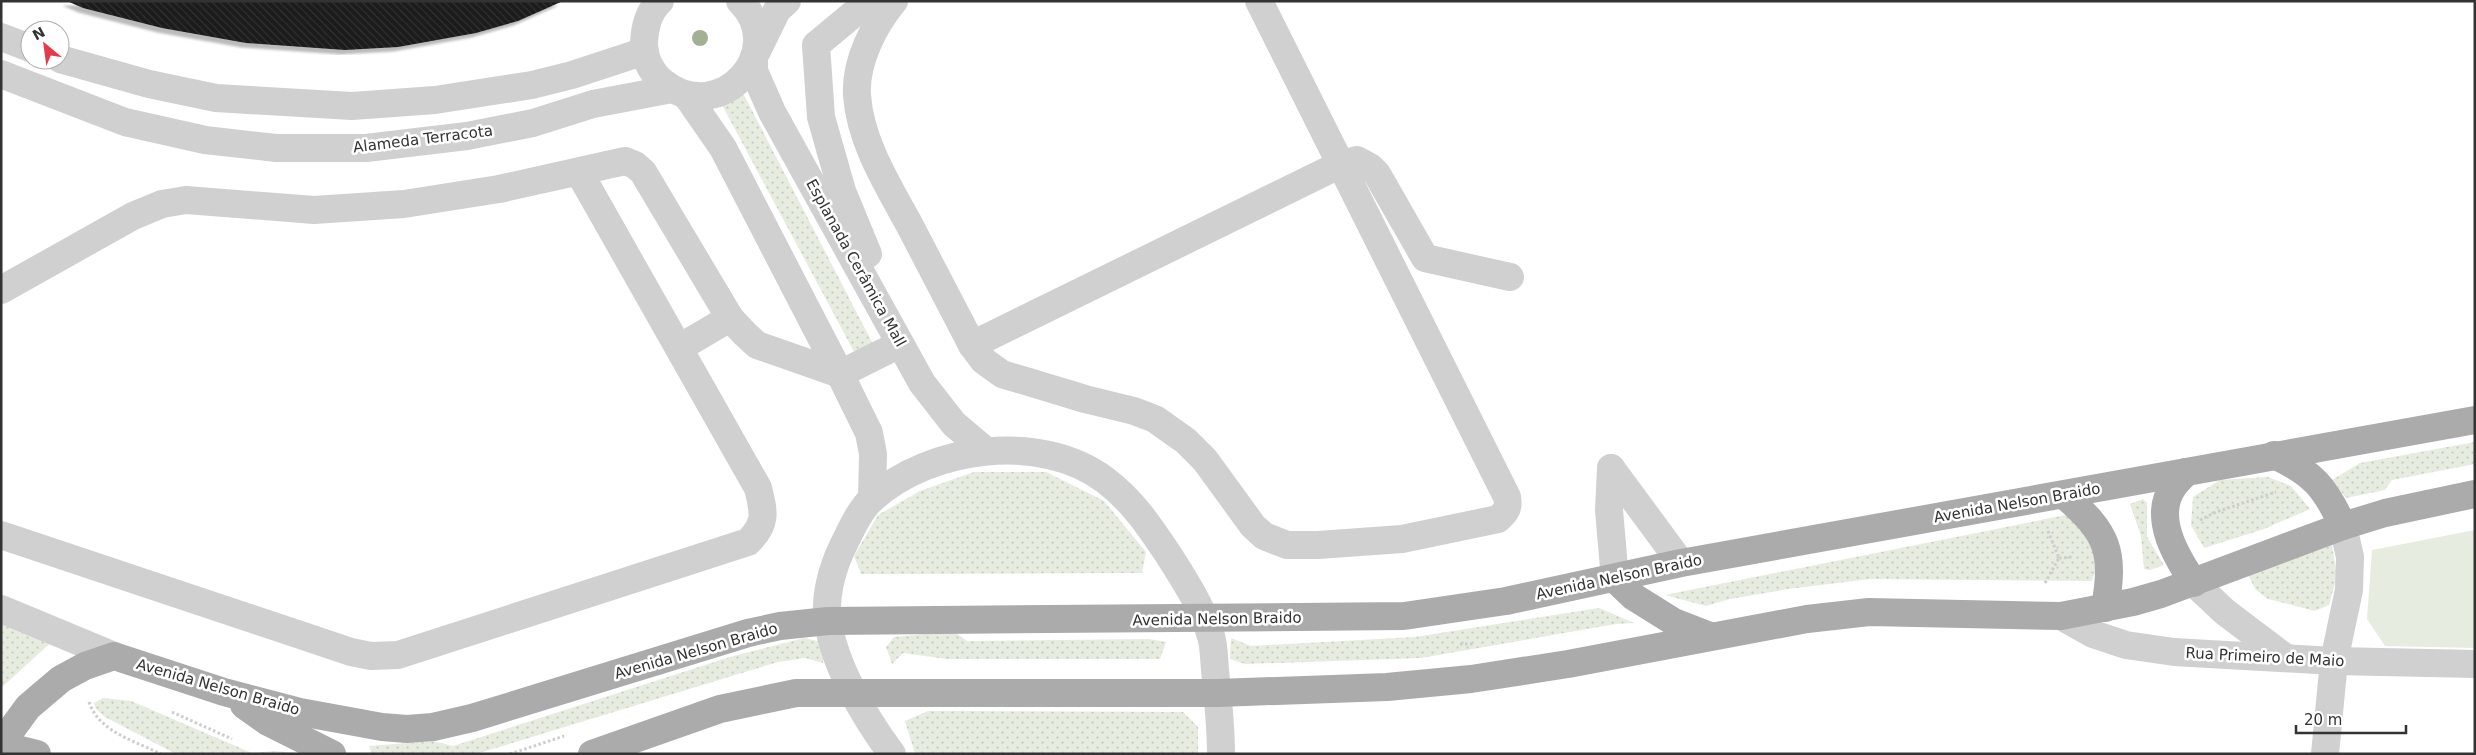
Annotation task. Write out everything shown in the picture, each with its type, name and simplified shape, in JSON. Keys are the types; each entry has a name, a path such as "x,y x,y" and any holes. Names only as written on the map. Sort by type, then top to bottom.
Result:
{"main road":[{"name":"Avenida Nelson Braido","path":"114,656 224,692 300,712 382,727 407,729 433,727 472,718 748,633 780,626 828,621 1205,620 1404,616 1506,601 1615,579 1681,563 2475,420"},
{"path":"2274,455 2298,466 2313,478 2331,500 2343,526"},
{"path":"2186,472 2172,488 2167,507 2166,530 2174,553 2194,583"},
{"path":"592,754 720,709 796,693 1218,693 1387,687 1471,679 1568,664 1807,619 1869,612 2061,616 2133,602 2194,583 2343,526 2385,513 2475,494"},
{"path":"2064,495 2086,514 2102,535 2108,555 2110,575 2105,608"},
{"path":"1615,579 1634,596 1674,622 1710,636"},
{"path":"37,754 1,745 28,707 61,679 85,666 114,656"},
{"path":"224,692 268,722 332,754"}],"street":[{"path":"660,1 648,18 644,35 645,51 650,66 659,80 679,93 723,148 840,374 868,433 873,454 872,499"},
{"name":"Esplanada Cerâmica Mall","path":"740,1 754,22 757,38 754,71 772,112 906,354 937,405 954,424 986,451"},
{"path":"755,56 777,10 787,1"},
{"path":"1,290 133,216 162,204 186,200 314,210 395,204 499,189 625,160 643,172 730,318 757,345 840,374 906,354 888,294 864,246 842,191 821,117 816,45 869,1"},
{"path":"894,1 885,12 869,42 858,74 857,93 860,117 877,163 972,346 984,361 1002,374 1085,400 1134,410 1155,419 1186,441 1205,460 1253,526 1264,536 1287,545 1318,545 1402,539 1498,519 1506,513 1508,506 1507,497 1339,165 1259,1"},
{"path":"1,37 20,44"},
{"path":"70,62 149,84 216,98 352,106 435,100 532,85 572,75 645,51"},
{"name":"Alameda Terracota","path":"1,74 125,122 205,140 276,148 366,148 467,136 533,123 593,104 679,93 705,97 722,93 737,84 748,71 755,56"},
{"path":"972,346 1339,165 1357,160 1370,167 1377,174 1425,258"},
{"path":"1,534 351,652 371,656 398,655 748,542 758,532 763,519 758,488 579,172"},
{"path":"1394,274 1425,258 1510,277"},
{"path":"679,348 730,318"},
{"path":"892,754 852,692 828,621 828,593 836,562 851,529 872,499 909,474 949,459 986,451 1021,450 1046,454 1073,464 1105,480 1142,515 1176,567 1205,620 1212,639 1218,693 1221,754"},
{"path":"1615,579 1609,520 1611,468 1681,563"},
{"path":"2326,754 2334,660 2349,590 2350,557 2343,526"},
{"path":"2194,583 2241,626 2286,658"},
{"path":"1,609 114,656"},
{"name":"Rua Primeiro de Maio","path":"2061,616 2093,634 2126,645 2174,652 2334,660 2475,664"}],"path":[{"path":"2191,525 2216,512 2260,499 2283,489"},
{"path":"94,698 88,700 92,712 102,725 161,754"},
{"path":"170,711 232,740"}],"shaded area":[{"path":"733,92 744,95 874,346 859,361 721,103"},
{"path":"2475,442 2475,464 2392,480 2385,490 2346,498 2332,480 2360,463"},
{"path":"974,472 1046,472 1104,501 1146,552 1142,573 861,574 854,556 878,515 920,491"},
{"path":"2268,477 2291,486 2310,509 2264,529 2204,548 2191,525 2193,497 2220,480"},
{"path":"2143,499 2147,503 2147,537 2164,565 2150,570 2144,569 2141,536 2130,504"},
{"path":"2071,514 2088,526 2098,563 2092,581 1870,579 1788,589 1730,599 1706,606 1665,595"},
{"path":"2475,530 2475,648 2385,646 2367,619 2372,550"},
{"path":"2332,545 2337,576 2329,605 2315,611 2268,599 2256,590 2248,575"},
{"path":"1599,608 1634,623 1616,624 1421,658 1245,664 1230,659 1231,638 1251,646 1415,637"},
{"path":"1,619 56,638 1,688"},
{"path":"953,631 967,641 1149,639 1166,642 1160,659 947,659 903,653 892,664 886,647 894,637"},
{"path":"804,638 826,643 823,663 805,658 778,662 476,754 372,754 369,746 433,741 453,746 730,657"},
{"path":"103,698 131,701 252,753 275,751 306,754 176,754 105,717 96,709 94,703"},
{"path":"928,711 1183,712 1198,727 1198,754 915,754 905,721"}],"building":[{"path":"67,1 563,1 518,21 476,33 398,47 345,50 246,43 162,28 83,8"}]}
